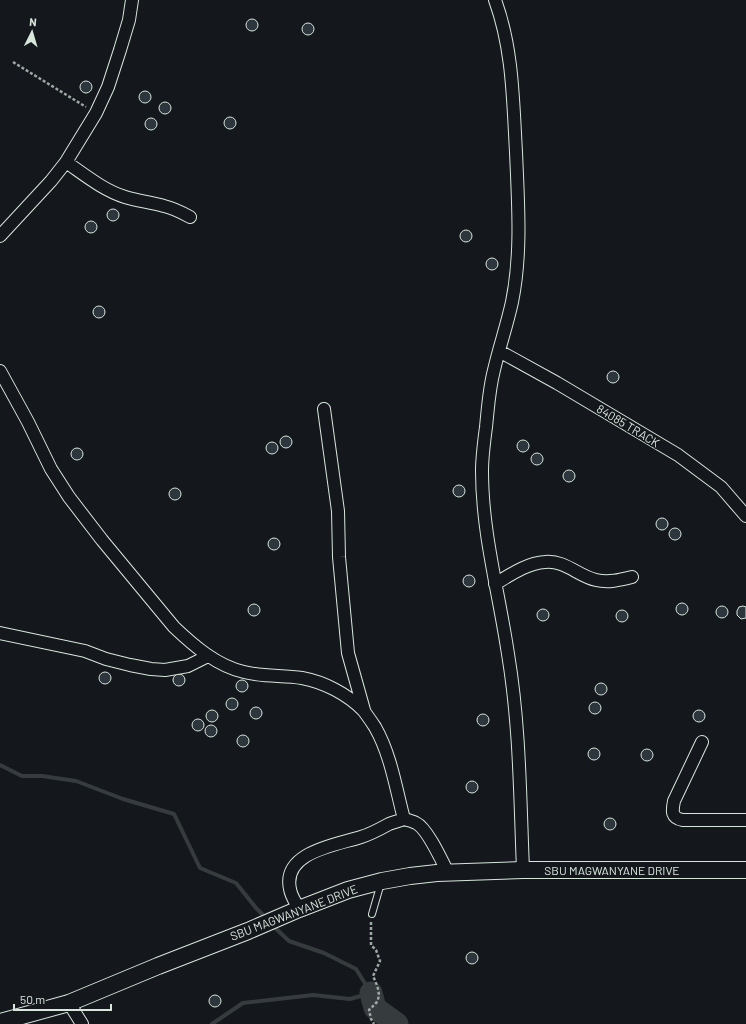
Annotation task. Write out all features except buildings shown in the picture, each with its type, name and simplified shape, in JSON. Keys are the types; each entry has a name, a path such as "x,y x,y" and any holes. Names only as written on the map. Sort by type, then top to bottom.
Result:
{"main road":[{"name":"SBU MAGWANYANE DRIVE","path":"0,1022 68,1003 348,890 382,881 448,872 523,870 746,870"}],"street":[{"path":"0,236 66,162 96,113 108,87 120,50 129,20 132,0"},
{"path":"496,0 508,48 512,75 518,209 517,273 512,303 493,372 482,470 486,530 509,655 516,715 523,870"},
{"path":"66,162 110,191 129,198 173,208 190,217"},
{"name":"84085 TRACK","path":"499,351 550,379 678,455 721,487 743,508"},
{"path":"0,371 52,469 69,497 102,540 183,636 208,656 222,664 244,672 301,678 314,681 352,700 364,711 385,748 404,819"},
{"path":"324,409 338,511 339,557 348,653 364,711"},
{"path":"495,584 521,569 545,562 565,564 586,577 600,581 612,581 632,577"},
{"path":"0,633 85,651 112,660 151,669 165,670 188,666 208,656"},
{"path":"702,742 674,801 674,816 683,820 746,820"},
{"path":"294,911 289,876 293,867 299,861 311,853 362,837 390,823 404,819 415,823 425,831 448,872"},
{"path":"68,1003 82,1024"}],"lane":[{"path":"372,914 382,881"}],"path":[{"path":"13,62 96,113"},
{"path":"372,914 371,946 376,950 380,961 374,976 380,993 376,1004 369,1010 374,1024"}],"waterway":[{"path":"0,765 22,776 42,776 76,781 123,799 174,814 200,868 236,883 266,918"},
{"path":"212,1024 243,1003 313,995 350,999 371,993 356,969 324,953 289,941 272,925"},
{"path":"371,993 375,1008 397,1024"}]}
